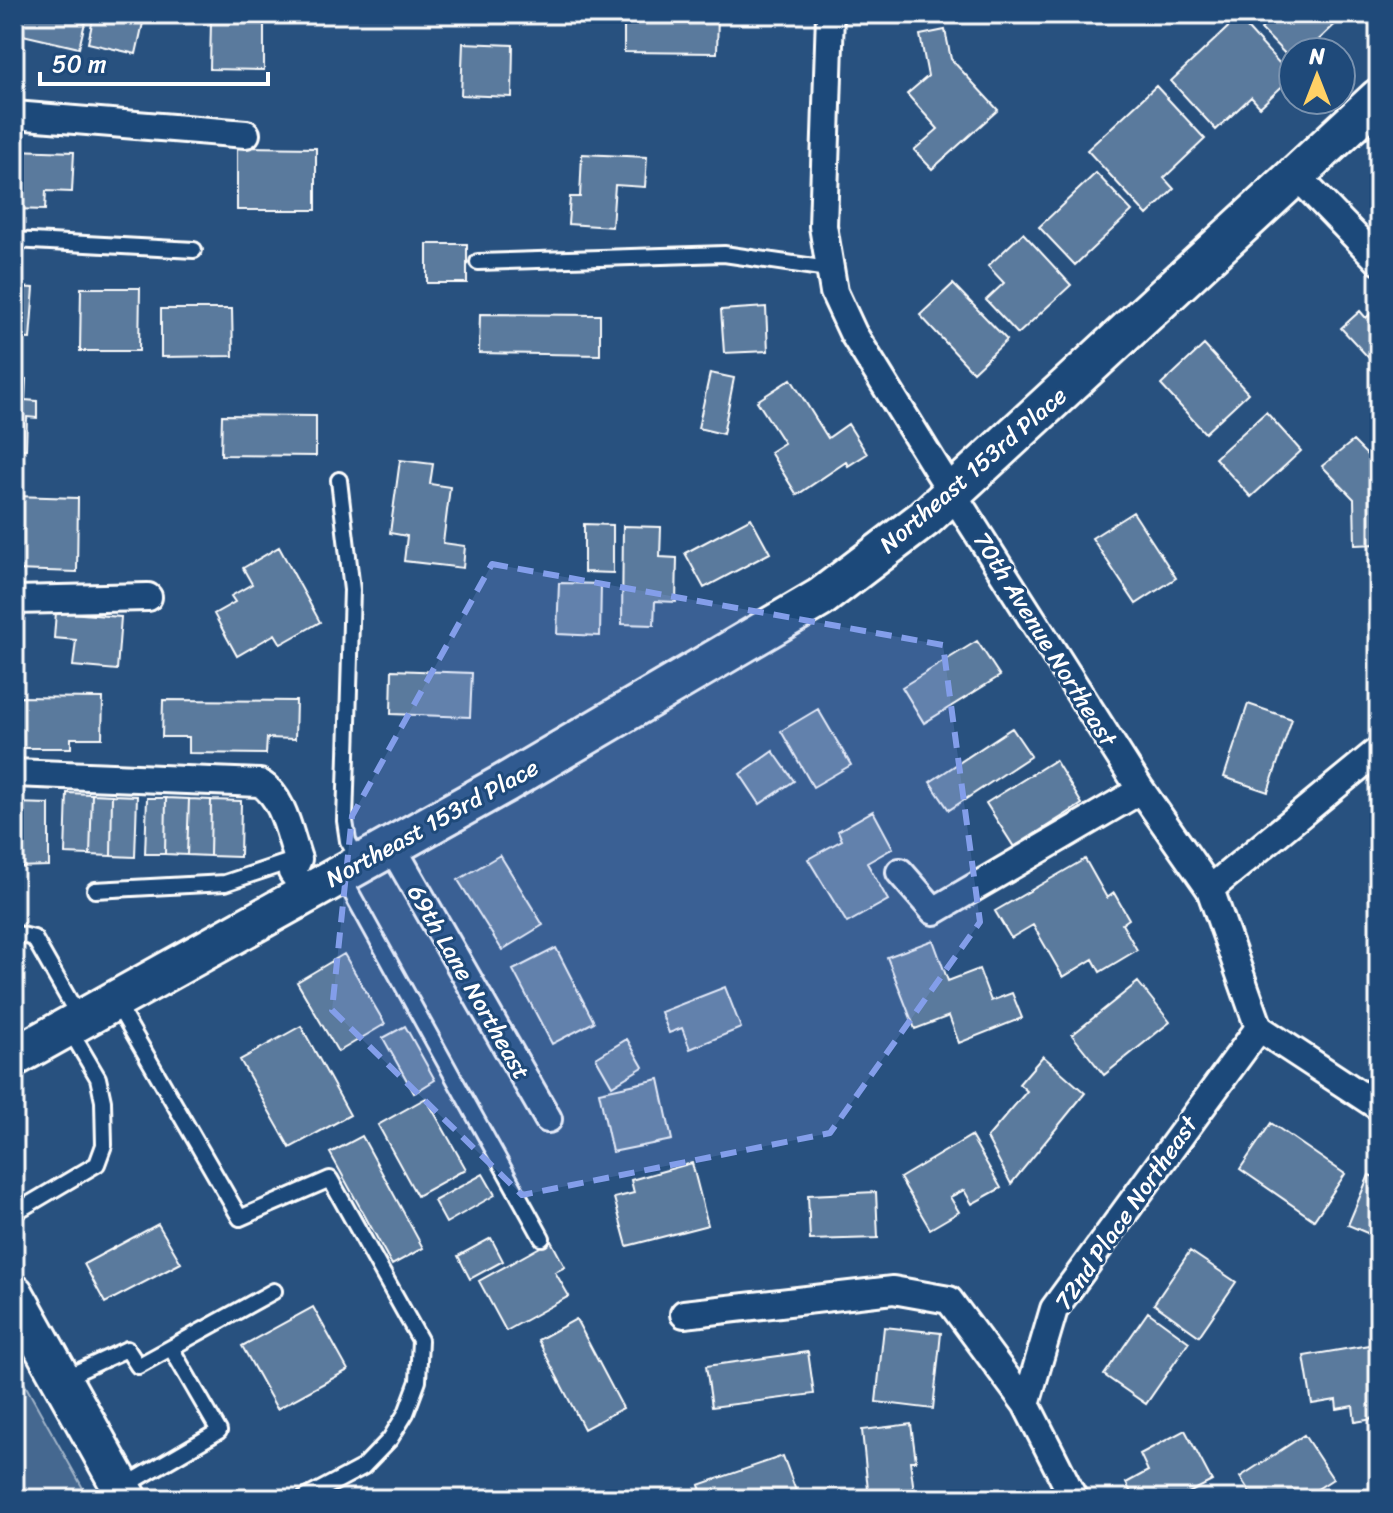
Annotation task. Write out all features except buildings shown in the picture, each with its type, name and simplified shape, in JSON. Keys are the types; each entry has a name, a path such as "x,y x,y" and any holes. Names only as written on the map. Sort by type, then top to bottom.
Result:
{"street":[{"name":"70th Avenue Northeast","path":"830,14 823,226 834,292 853,333 953,493 1141,790 1210,889 1259,1028"},
{"name":"Northeast 153rd Place","path":"14,1057 115,1000 303,876 364,861 785,621 925,518 1379,98"},
{"path":"14,115 246,134"},
{"path":"1296,175 1379,261"},
{"path":"14,600 148,597"},
{"path":"1210,889 1379,750"},
{"name":"Northeast 153rd Place","path":"14,773 260,783 271,790 280,808 303,876"},
{"path":"900,872 934,911 1141,790"},
{"name":"69th Lane Northeast","path":"364,861 548,1119"},
{"path":"1259,1028 1379,1107"},
{"name":"72nd Place Northeast","path":"1026,1404 1054,1309 1259,1028"},
{"path":"684,1314 893,1290 949,1300 1026,1404 1074,1499"},
{"path":"14,1294 125,1493"}],"lane":[{"path":"14,240 194,250"},
{"path":"478,262 724,254 828,269"},
{"path":"339,480 352,590 345,821 348,841 364,861 542,1238"},
{"path":"95,890 303,876"},
{"path":"14,933 34,938 98,1078 103,1101 104,1145 97,1164 14,1213"},
{"path":"115,1000 240,1218 330,1179 420,1340 418,1381 406,1413 390,1439 363,1467 303,1499"},
{"path":"62,1379 127,1349 138,1366 274,1291"},
{"path":"125,1493 219,1431 171,1348"}],"highlighted area":[{"path":"492,564 943,645 980,922 830,1133 522,1195 332,1010 352,816"}],"shaded area":[{"path":"14,1365 89,1499 14,1499"}]}
